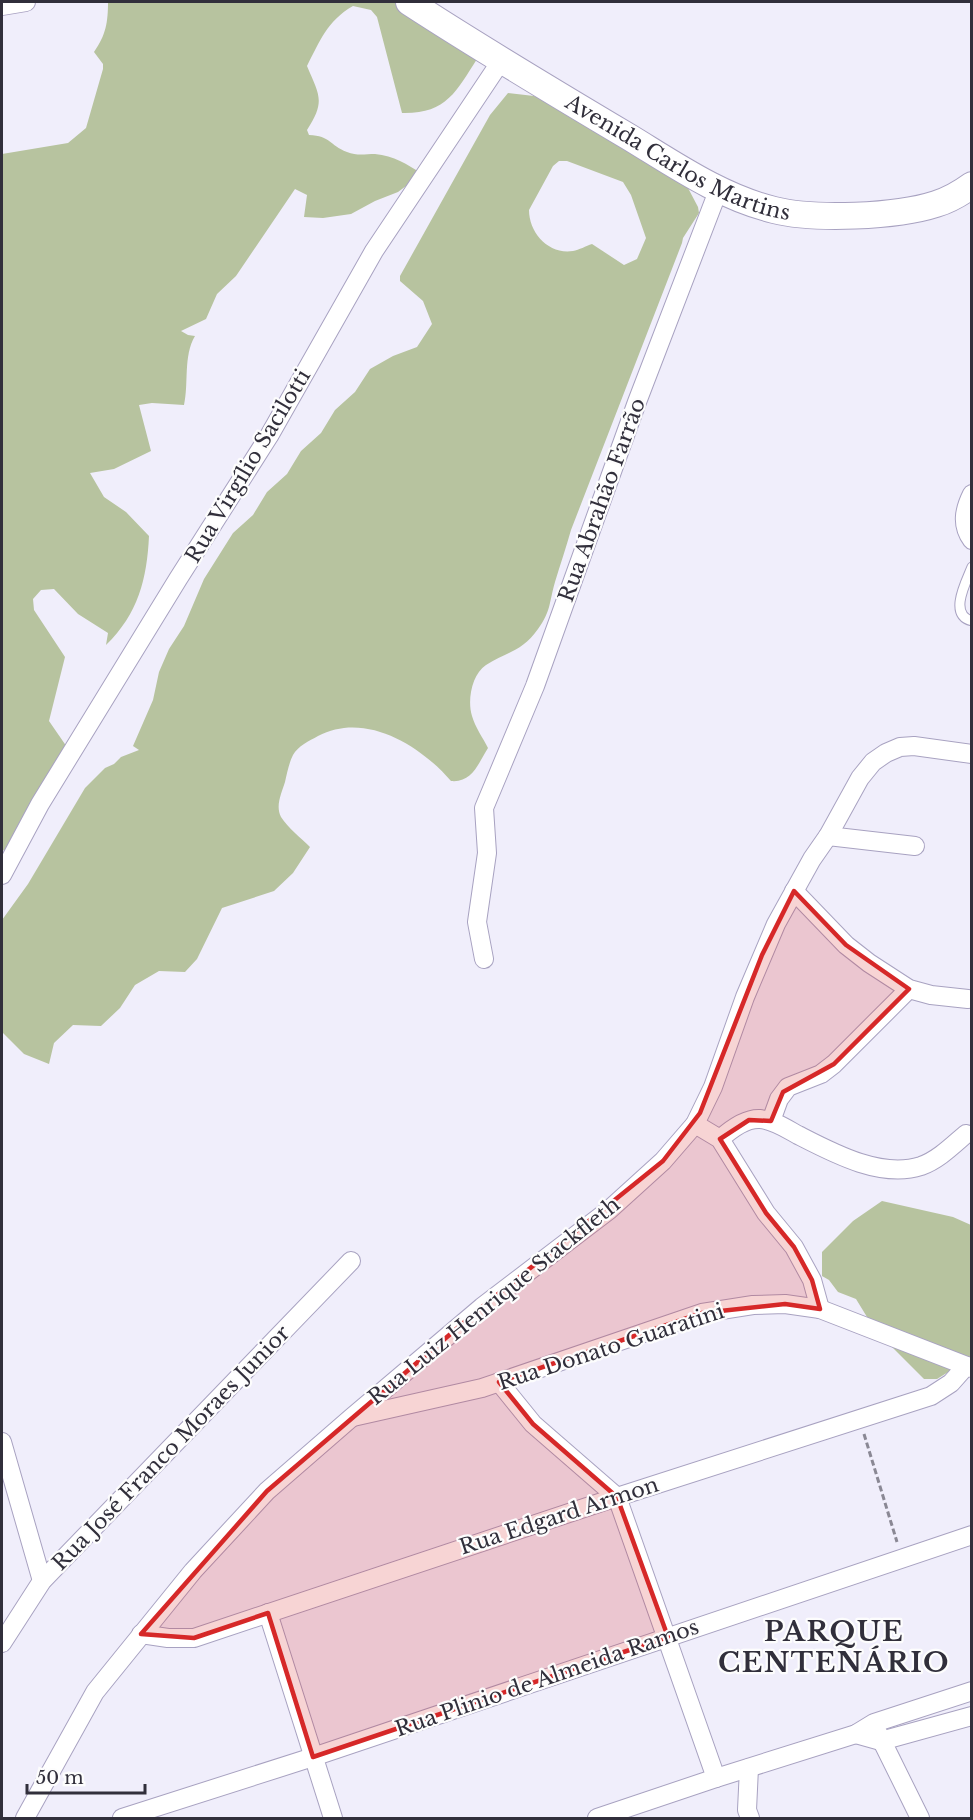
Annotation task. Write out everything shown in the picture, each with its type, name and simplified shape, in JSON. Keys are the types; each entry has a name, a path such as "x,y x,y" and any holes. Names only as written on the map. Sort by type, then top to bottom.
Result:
{"street":[{"path":"2,6 26,2"},
{"name":"Avenida Carlos Martins","path":"409,2 501,61 718,191 773,210 799,215 824,216 892,212 934,205 972,185"},
{"name":"Rua Virgílio Sacilotti","path":"2,875 40,804 269,436 374,251 501,61"},
{"name":"Rua Abrahão Farrão","path":"484,959 477,922 487,852 484,808 535,686 633,412 718,191"},
{"path":"972,494 964,518 967,533 972,540"},
{"name":"Rua Luiz Henrique Stackfleth","path":"25,1818 95,1692 193,1571 267,1491 482,1307 609,1210 663,1161 695,1124 713,1087 762,955 776,924 860,778 873,762 900,747 914,746 972,754"},
{"path":"828,836 915,846"},
{"path":"794,891 846,945 909,989 939,997 968,999"},
{"path":"771,1121 778,1099 788,1087 820,1074 834,1064 909,989"},
{"path":"720,1139 730,1130 749,1120 759,1118 771,1121 827,1150 864,1165 897,1168 928,1163 942,1155 966,1134"},
{"path":"695,1124 720,1139 766,1213 794,1247 812,1280 820,1309"},
{"name":"Rua José Franco Moraes Junior","path":"2,1643 42,1581 351,1261"},
{"name":"Rua Donato Guaratini","path":"351,1418 482,1388 702,1313 753,1305 785,1304 820,1309 969,1367"},
{"name":"Rua Edgard Armon","path":"141,1634 168,1638 194,1638 617,1497 931,1396 969,1367"},
{"path":"499,1382 532,1424 617,1497 716,1778"},
{"path":"2,1442 42,1581"},
{"name":"Rua Plinio de Almeida Ramos","path":"122,1818 972,1535"},
{"path":"268,1613 333,1818"},
{"path":"597,1818 855,1734 874,1723 972,1691"},
{"path":"855,1734 881,1741 972,1716"},
{"path":"874,1723 920,1818"},
{"path":"749,1768 747,1810 750,1818"}],"lane":[{"path":"972,567 960,602 960,612 963,618 972,621"}],"path":[{"path":"859,1419 902,1558"}],"highlighted area":[{"path":"794,891 846,945 909,989 834,1064 783,1092 771,1121 749,1120 720,1139 766,1213 794,1247 812,1280 820,1309 785,1304 702,1313 499,1382 533,1424 617,1497 668,1637 313,1757 268,1613 194,1638 141,1634 267,1491 482,1307 663,1161 700,1113 762,955"}],"green space":[{"path":"108,2 415,2 477,59 456,91 440,105 429,110 402,113 377,17 371,10 353,6 330,25 320,40 307,66 319,98 317,112 307,130 309,135 322,137 351,153 375,154 394,159 422,174 398,192 351,214 323,218 304,217 307,195 295,189 236,276 217,294 206,319 181,331 195,336 189,352 184,405 152,403 139,405 151,451 114,469 90,473 104,497 126,512 149,536 143,581 126,621 106,645 108,633 78,614 54,589 41,590 33,599 34,610 65,657 49,721 69,750 9,848 2,851 2,154 68,143 86,128 103,69 103,64 94,52 106,28"},
{"path":"508,93 534,96 564,107 655,160 688,188 699,213 683,238 571,530 545,617 532,637 514,651 486,665 474,681 470,703 472,716 488,748 469,776 458,781 451,781 424,755 408,744 373,730 354,727 336,729 304,744 292,758 279,804 281,817 310,847 293,873 274,891 222,908 197,959 185,972 159,971 135,985 120,1008 101,1026 73,1025 54,1043 49,1064 24,1054 2,1032 2,920 28,884 85,788 105,768 114,764 121,757 139,750 133,746 153,700 159,672 169,649 184,626 204,579 233,533 253,515 267,492 287,474 301,451 321,433 335,410 355,392 370,369 393,356 417,347 432,324 423,301 400,281 400,276 490,115","holes":["559,161 567,161 623,182 631,195 646,238 637,259 624,265 592,244 578,250 564,251 556,250 542,241 532,227 529,210 553,166"]},
{"path":"882,1201 953,1217 971,1225 971,1369 953,1369 937,1379 924,1379 875,1330 856,1299 838,1292 829,1280 822,1276 822,1252 853,1221"}],"district":[{"name":"PARQUE CENTENÁRIO","path":"834,1646"}]}
